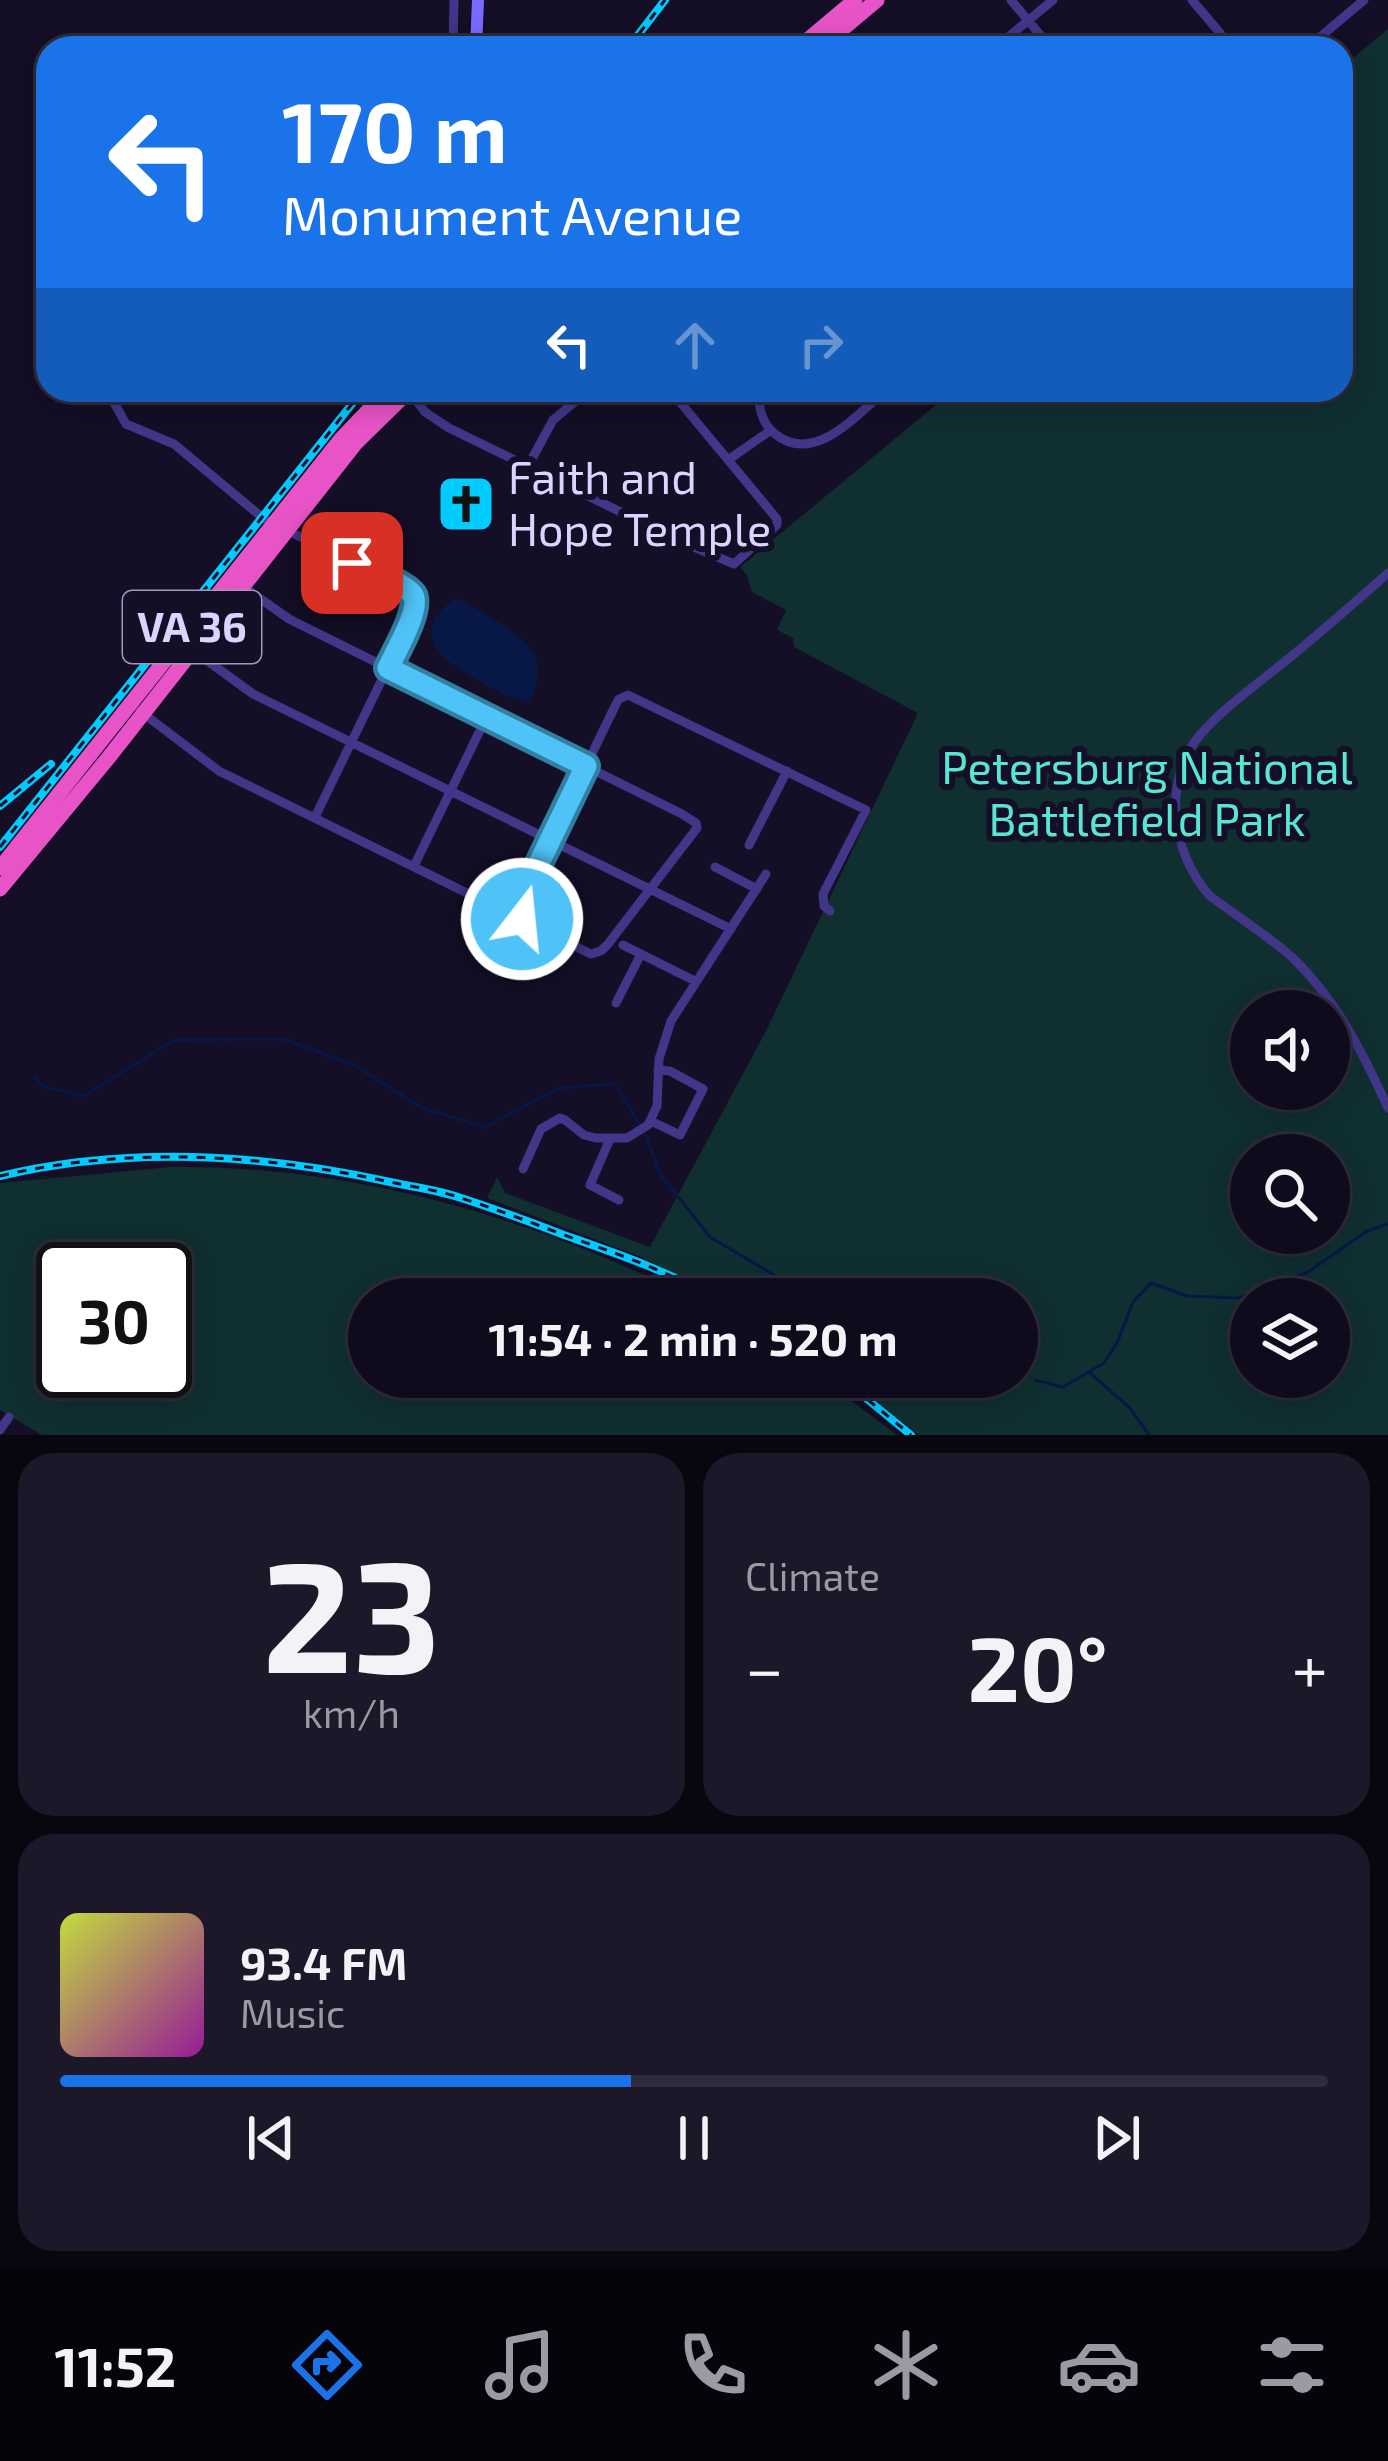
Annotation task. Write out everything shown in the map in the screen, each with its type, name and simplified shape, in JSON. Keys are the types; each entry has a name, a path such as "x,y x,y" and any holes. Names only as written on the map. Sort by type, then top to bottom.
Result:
{"highway":[{"path":"812,36 855,0"},
{"path":"834,36 878,0"},
{"name":"VA 36","path":"281,527 341,439 376,402"},
{"name":"VA 36","path":"0,890 281,527 397,402"},
{"name":"VA 36","path":"0,868 137,709"}],"main road":[{"path":"476,36 478,0"}],"street":[{"path":"453,36 454,0"},
{"path":"1011,0 1041,36"},
{"path":"1010,36 1053,0"},
{"path":"1192,0 1221,36"},
{"path":"1321,36 1364,0"},
{"path":"114,402 126,424 174,444 255,512 408,590 415,604 315,817"},
{"path":"419,402 433,418 731,565 778,522 680,402"},
{"path":"528,466 553,420 575,402"},
{"path":"760,402 771,430 793,442 818,442 871,402"},
{"path":"728,460 771,430"},
{"path":"1388,573 1201,734 1182,774 1177,802 1179,843 1201,886 1281,948 1326,995 1354,1036 1388,1108"},
{"path":"137,709 215,769 572,946 596,953 608,944 698,825 289,619 238,582"},
{"path":"187,645 253,694 731,928"},
{"path":"514,915 619,699 630,695 866,810 823,894 824,906 830,911"},
{"path":"414,866 487,716"},
{"path":"748,845 787,771"},
{"path":"715,867 757,889"},
{"path":"523,1169 541,1129 560,1118 584,1135 610,1139 635,1135 652,1120 665,1035 766,874"},
{"path":"623,945 695,981"},
{"path":"616,1003 641,954"},
{"path":"652,1120 680,1135 703,1089 658,1070"},
{"path":"610,1139 589,1182 592,1188 619,1200"},
{"path":"0,1430 9,1417"}],"green space":[{"name":"Petersburg National Battlefield Park","path":"1388,29 1388,1435 919,1435 872,1398 1038,1398 1038,1278 683,1278 646,1259 487,1198 497,1177 505,1193 650,1247 766,1031 918,713 794,647 793,638 777,630 786,610 752,592 740,567 939,402 1353,402 1353,58"},
{"path":"171,1167 307,1175 374,1186 505,1221 649,1278 348,1278 348,1398 848,1398 897,1435 42,1435 0,1410 0,1183"}],"water":[{"path":"456,598 530,647 538,667 530,703 490,687 441,654 431,633 433,622"}],"waterway":[{"path":"34,1076 44,1087 84,1096 174,1040 284,1039 354,1065 422,1108 485,1127 560,1088 615,1084 639,1123"},
{"path":"646,1135 660,1174 710,1237 779,1278"},
{"path":"1038,1381 1063,1387 1104,1363 1133,1302 1151,1283 1187,1296 1238,1298 1308,1272 1367,1231 1388,1224"},
{"path":"1089,1372 1130,1408 1149,1435"}],"railway":[{"path":"637,36 665,0"},
{"path":"0,847 353,402"},
{"path":"0,806 51,764"},
{"path":"0,1176 48,1166 146,1157 244,1160 342,1172 487,1207 675,1278"},
{"path":"866,1398 911,1435"}],"place":[{"name":"Faith and Hope Temple","path":"466,504"}],"route":[{"path":"352,563 408,590 414,598 414,610 388,668 586,766 514,915 522,919"}]}
